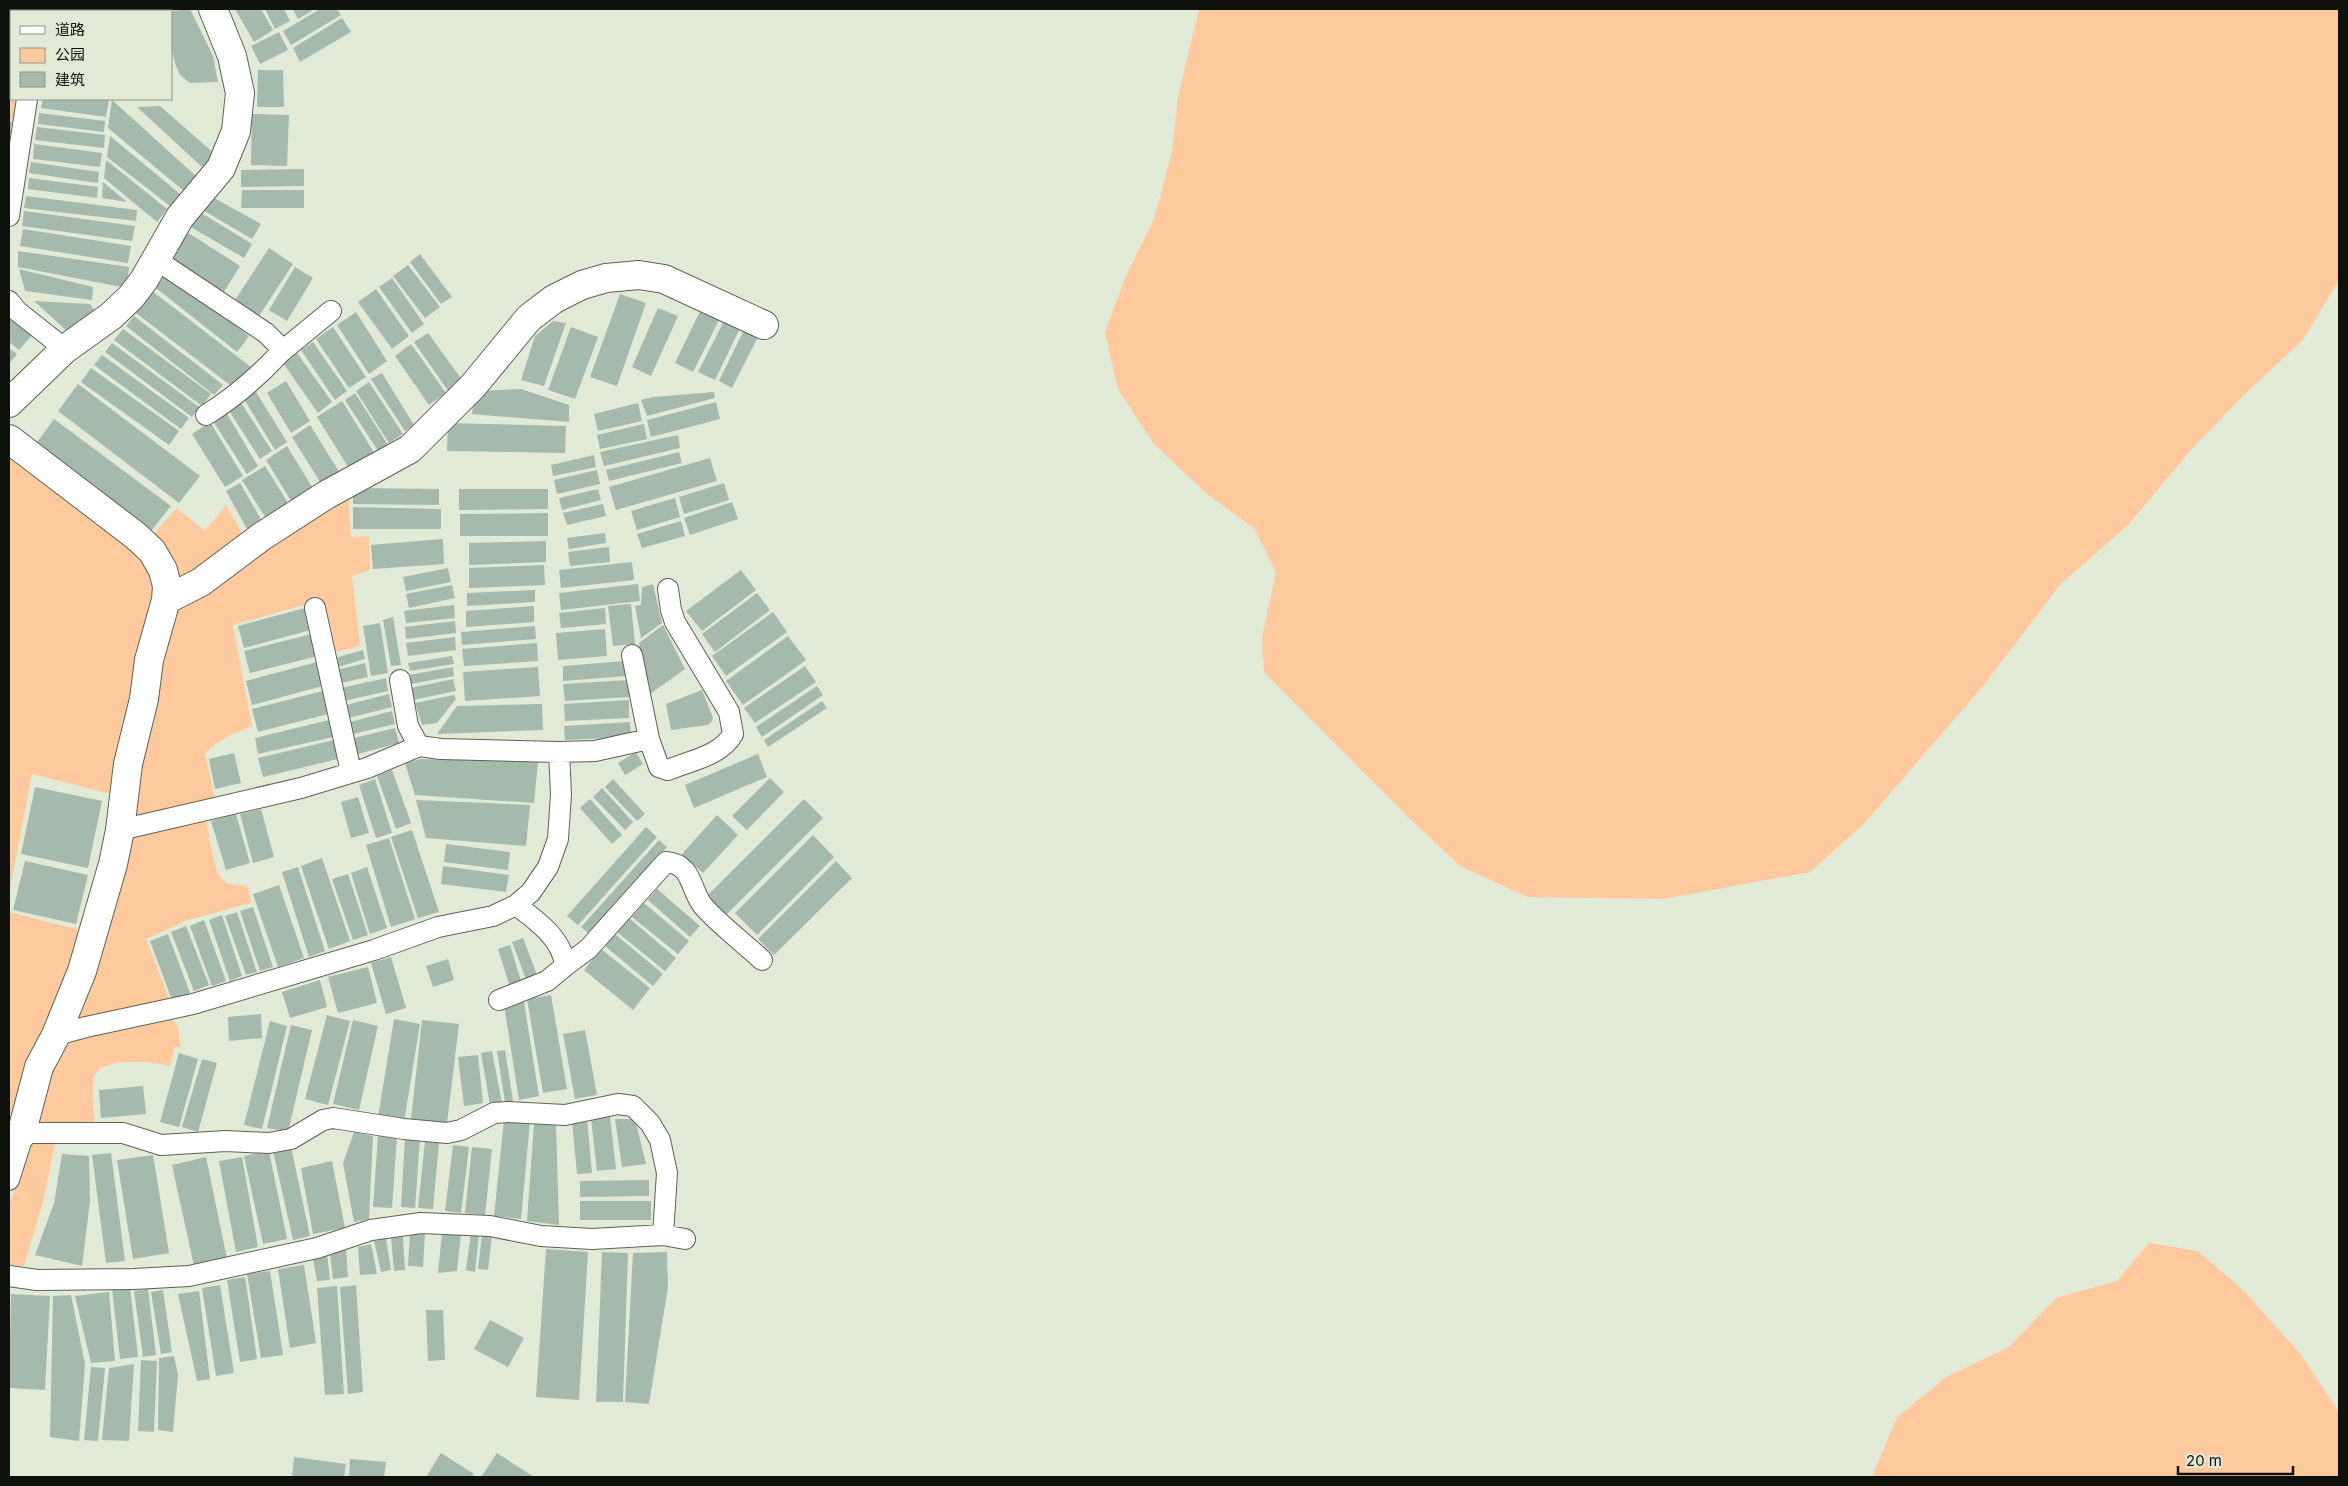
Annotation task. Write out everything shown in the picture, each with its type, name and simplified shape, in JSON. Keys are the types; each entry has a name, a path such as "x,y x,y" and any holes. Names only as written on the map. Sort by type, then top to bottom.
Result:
{"street":[{"path":"9,403 65,349 132,298 180,217 222,168 236,131 240,93 237,76 213,9"},
{"path":"166,600 201,582 261,538 326,495 410,449 473,386 529,318 554,299 582,286 606,278 639,275 664,279 764,325"},
{"path":"9,439 136,536 152,551 163,570 167,586 166,600 156,631 144,700 128,764 120,830 113,864 92,942 56,1035 39,1067 15,1141"}],"lane":[{"path":"9,216 27,100"},
{"path":"154,260 167,266 266,333 277,344 280,352"},
{"path":"9,301 17,311 65,349"},
{"path":"206,415 253,381 280,352 331,311"},
{"path":"632,655 649,739 659,767 668,770 721,749 728,743 733,734 729,712 675,622 668,589"},
{"path":"315,608 351,772"},
{"path":"400,680 408,726 419,746"},
{"path":"120,830 301,788 380,763 401,752 419,746 441,749 595,751 649,739"},
{"path":"56,1035 86,1026 193,1004 374,950 438,927 493,916 516,905 531,892 548,867 558,839 561,794 559,752"},
{"path":"499,1000 547,981 588,949 666,862 680,866 694,884 702,906 762,960"},
{"path":"516,905 538,922 556,941 565,956 565,966"},
{"path":"15,1141 114,1132 130,1134 161,1145 226,1141 269,1143 291,1139 323,1120 333,1118 404,1129 447,1133 461,1130 494,1113 525,1112 565,1115 618,1104 633,1106 650,1123 660,1140 667,1173 663,1235"},
{"path":"9,1180 21,1142 15,1141"},
{"path":"9,1276 37,1280 134,1279 189,1276 317,1248 370,1230 421,1223 490,1226 542,1236 592,1239 663,1235 685,1239"}],"green space":[{"path":"1199,9 2339,9 2339,280 2303,340 2245,394 2192,449 2128,525 2060,585 1984,685 1863,825 1810,872 1664,899 1527,897 1460,866 1409,818 1264,672 1262,638 1276,572 1254,528 1208,495 1154,444 1118,389 1105,332 1126,276 1154,219 1172,152 1178,97"},
{"path":"10,92 10,100 15,100 15,119 9,119"},
{"path":"9,451 146,560 153,582 153,604 115,795 32,774 9,894"},
{"path":"348,490 351,537 369,536 370,570 352,576 360,646 332,653 319,602 314,596 307,604 233,625 252,726 221,740 205,754 215,799 135,818 133,777 176,607"},
{"path":"226,505 245,538 183,583 151,537 177,508 205,531"},
{"path":"206,820 219,875 233,885 244,885 249,889 251,903 188,920 146,939 171,1004 79,1020 73,1016 130,836"},
{"path":"9,912 88,932 9,1116"},
{"path":"170,1017 178,1026 181,1047 175,1047 170,1066 128,1062 106,1066 98,1071 94,1078 95,1126 37,1126 39,1090 64,1047 76,1040"},
{"path":"56,1138 43,1202 24,1266 9,1265 9,1206 31,1142"},
{"path":"2149,1243 2198,1251 2244,1291 2299,1352 2339,1412 2339,1477 1872,1477 1897,1417 1946,1377 2009,1347 2056,1298 2117,1281"}],"building":[{"path":"190,9 213,56 218,82 190,83 180,75 172,51 172,11"},
{"path":"235,9 261,9 273,30 254,42"},
{"path":"265,9 284,9 290,21 275,29"},
{"path":"293,9 311,9 312,11 298,19"},
{"path":"320,9 337,9 341,15 291,45 283,31"},
{"path":"342,18 351,32 300,62 293,48"},
{"path":"279,32 288,50 260,64 251,46"},
{"path":"9,66 10,66 10,90"},
{"path":"258,70 283,70 284,107 257,107"},
{"path":"43,100 109,100 106,117 41,108"},
{"path":"112,100 196,176 184,191 108,128"},
{"path":"160,106 216,155 202,167 137,107"},
{"path":"39,113 105,121 104,132 38,124"},
{"path":"252,114 289,115 287,166 251,165"},
{"path":"9,121 12,122 10,141 9,141"},
{"path":"37,127 105,135 104,148 35,140"},
{"path":"110,136 180,194 170,206 107,157"},
{"path":"34,144 102,153 100,167 33,159"},
{"path":"106,160 167,209 157,222 104,178"},
{"path":"31,162 99,172 98,183 29,173"},
{"path":"304,169 304,186 241,187 241,170"},
{"path":"29,178 98,187 97,198 28,189"},
{"path":"103,182 127,202 102,198"},
{"path":"242,190 304,190 304,208 241,208"},
{"path":"209,195 261,224 252,239 201,209"},
{"path":"26,196 137,210 136,221 24,208"},
{"path":"24,211 135,226 132,241 22,226"},
{"path":"198,211 252,244 244,258 189,226"},
{"path":"23,229 131,246 128,263 20,246"},
{"path":"184,230 240,266 222,295 166,259"},
{"path":"269,248 293,264 259,316 235,300"},
{"path":"18,251 129,267 127,288 18,267"},
{"path":"420,254 452,297 441,304 410,262"},
{"path":"408,265 440,307 425,318 393,276"},
{"path":"295,267 313,278 287,321 269,310"},
{"path":"19,269 93,287 92,300 25,291"},
{"path":"167,273 249,336 237,352 156,288"},
{"path":"392,278 424,324 412,333 379,287"},
{"path":"376,289 409,336 392,349 358,302"},
{"path":"152,291 251,367 234,388 136,313"},
{"path":"620,294 646,303 617,386 590,377"},
{"path":"34,301 90,304 94,310 68,332"},
{"path":"702,307 721,316 693,372 675,363"},
{"path":"658,308 678,316 651,376 632,367"},
{"path":"356,312 387,361 369,374 337,325"},
{"path":"134,316 223,385 214,395 126,326"},
{"path":"9,317 32,335 19,350 9,342"},
{"path":"726,317 742,324 715,380 698,372"},
{"path":"553,321 566,323 544,386 521,380 535,336"},
{"path":"746,326 760,333 732,388 719,381"},
{"path":"333,327 366,377 349,388 316,339"},
{"path":"571,327 598,337 575,399 548,390"},
{"path":"123,329 211,394 202,406 114,340"},
{"path":"428,333 463,381 449,392 414,342"},
{"path":"313,342 347,391 335,400 301,350"},
{"path":"112,343 199,407 192,417 105,352"},
{"path":"411,344 446,393 429,405 395,356"},
{"path":"9,348 17,354 9,364"},
{"path":"297,353 332,402 318,413 283,363"},
{"path":"102,355 189,418 181,429 94,365"},
{"path":"91,368 179,431 169,445 81,382"},
{"path":"382,373 414,425 405,431 371,379"},
{"path":"286,381 310,421 291,433 267,393"},
{"path":"369,382 403,434 389,443 356,391"},
{"path":"78,384 200,476 179,503 58,411"},
{"path":"521,389 569,405 569,422 472,414 475,391"},
{"path":"256,392 287,442 275,450 244,399"},
{"path":"714,392 715,398 647,416 641,400 653,397"},
{"path":"355,393 388,445 378,451 345,400"},
{"path":"240,401 272,451 260,459 228,409"},
{"path":"342,401 375,454 350,470 317,417"},
{"path":"716,402 720,419 651,437 647,420"},
{"path":"638,403 642,421 598,431 594,414"},
{"path":"226,412 258,466 247,474 213,421"},
{"path":"54,419 171,506 151,531 35,445"},
{"path":"210,422 243,476 225,487 192,434"},
{"path":"448,423 566,426 565,453 447,451"},
{"path":"644,424 647,439 600,449 597,435"},
{"path":"310,425 340,473 322,485 292,437"},
{"path":"678,435 680,448 604,466 600,452"},
{"path":"287,446 314,490 293,504 266,460"},
{"path":"679,452 682,463 609,481 606,470"},
{"path":"594,455 596,467 553,476 551,465"},
{"path":"710,458 717,481 616,510 609,487"},
{"path":"265,466 288,503 265,517 242,480"},
{"path":"597,470 600,484 557,494 554,480"},
{"path":"240,483 262,521 247,529 226,491"},
{"path":"724,483 729,500 684,514 679,497"},
{"path":"353,488 439,489 439,505 353,504"},
{"path":"459,489 548,489 548,509 459,510"},
{"path":"598,489 601,500 562,510 559,498"},
{"path":"675,498 680,517 637,530 631,511"},
{"path":"732,502 738,519 690,535 684,518"},
{"path":"603,504 606,516 567,525 563,513"},
{"path":"353,507 441,509 441,529 353,529"},
{"path":"548,513 548,536 460,536 460,514"},
{"path":"681,521 685,536 642,548 637,534"},
{"path":"605,533 606,543 569,549 567,538"},
{"path":"443,539 444,564 373,569 371,545"},
{"path":"546,541 546,562 469,565 469,543"},
{"path":"609,547 610,562 570,566 568,552"},
{"path":"632,562 634,580 561,588 559,570"},
{"path":"544,565 545,585 469,588 469,568"},
{"path":"448,568 451,582 406,591 403,577"},
{"path":"741,570 756,590 702,631 686,611"},
{"path":"638,584 640,601 561,610 559,593"},
{"path":"653,584 662,623 641,638 635,606 641,605 642,587"},
{"path":"452,585 455,598 409,608 406,594"},
{"path":"535,590 535,602 467,606 467,593"},
{"path":"757,593 770,610 715,652 702,634"},
{"path":"631,604 635,644 613,646 608,606"},
{"path":"454,605 455,618 406,623 404,611"},
{"path":"534,606 534,622 466,627 466,611"},
{"path":"305,608 311,630 244,648 238,626"},
{"path":"605,608 606,624 561,628 559,613"},
{"path":"773,612 787,632 726,676 712,656"},
{"path":"393,617 401,665 391,666 383,620"},
{"path":"455,621 456,633 406,639 405,627"},
{"path":"380,623 388,673 371,676 363,626"},
{"path":"663,625 685,669 650,694 639,643"},
{"path":"535,626 536,639 462,645 461,632"},
{"path":"605,629 607,656 558,660 556,633"},
{"path":"312,634 318,656 250,673 244,651"},
{"path":"788,636 806,660 743,705 726,681"},
{"path":"455,637 456,650 408,656 406,643"},
{"path":"537,643 538,661 464,666 462,649"},
{"path":"363,650 365,659 338,667 335,658"},
{"path":"452,656 454,664 410,671 408,663"},
{"path":"625,661 626,676 563,681 563,666"},
{"path":"317,662 323,686 252,705 246,681"},
{"path":"365,663 368,677 341,683 337,670"},
{"path":"805,666 816,682 755,723 744,708"},
{"path":"453,667 454,676 411,684 409,675"},
{"path":"538,667 540,696 465,701 463,672"},
{"path":"386,678 388,691 344,701 341,688"},
{"path":"453,679 456,691 413,700 411,688"},
{"path":"628,680 629,697 565,701 563,684"},
{"path":"817,686 823,695 762,737 756,727"},
{"path":"702,690 713,718 712,721 708,725 671,730 666,704"},
{"path":"323,691 328,714 258,732 252,709"},
{"path":"389,694 392,707 349,718 346,705"},
{"path":"454,695 456,699 437,723 422,725 415,703"},
{"path":"629,700 629,718 565,721 564,704"},
{"path":"822,701 827,708 768,747 764,740"},
{"path":"542,704 543,730 437,734 457,706"},
{"path":"392,711 395,724 353,734 350,722"},
{"path":"329,720 333,737 258,754 255,738"},
{"path":"630,722 631,737 565,740 564,726"},
{"path":"395,728 399,743 358,754 354,738"},
{"path":"334,740 338,759 263,777 258,758"},
{"path":"636,752 643,764 625,775 618,763"},
{"path":"234,753 241,783 215,789 209,759"},
{"path":"758,754 767,777 694,808 685,785"},
{"path":"420,759 538,762 534,803 415,795 405,763"},
{"path":"392,770 411,823 396,829 377,776"},
{"path":"770,778 784,792 747,830 732,816"},
{"path":"375,779 392,833 376,838 359,785"},
{"path":"613,779 645,814 637,821 605,787"},
{"path":"35,787 102,801 88,868 21,854"},
{"path":"602,788 633,822 625,830 593,797"},
{"path":"358,797 369,833 351,838 341,802"},
{"path":"590,799 622,835 612,844 580,808"},
{"path":"804,799 823,818 726,915 707,896"},
{"path":"416,800 530,805 526,846 426,838"},
{"path":"261,809 274,857 253,863 240,814"},
{"path":"236,814 250,863 226,870 211,821"},
{"path":"717,815 738,835 703,873 682,854"},
{"path":"646,827 657,837 578,925 567,916"},
{"path":"412,830 439,912 418,918 391,837"},
{"path":"813,835 834,857 757,935 735,913"},
{"path":"389,838 415,919 391,927 366,845"},
{"path":"659,840 667,847 589,934 581,927"},
{"path":"446,844 510,852 508,870 444,862"},
{"path":"322,858 350,941 329,949 301,866"},
{"path":"25,861 88,875 76,924 13,910"},
{"path":"836,861 852,878 774,955 758,939"},
{"path":"443,866 509,875 506,892 441,884"},
{"path":"298,867 325,951 309,957 282,872"},
{"path":"367,867 387,928 370,934 351,873"},
{"path":"348,874 368,935 353,940 332,879"},
{"path":"279,885 304,958 278,967 253,894"},
{"path":"657,889 700,926 690,937 648,900"},
{"path":"644,903 689,941 678,954 632,917"},
{"path":"253,907 273,967 260,971 240,911"},
{"path":"237,912 257,972 246,975 225,916"},
{"path":"222,915 242,976 230,981 209,920"},
{"path":"629,918 676,958 665,971 617,932"},
{"path":"204,920 226,981 212,986 190,926"},
{"path":"186,926 209,985 194,991 171,932"},
{"path":"168,934 190,993 172,1000 150,941"},
{"path":"615,934 663,974 653,986 605,946"},
{"path":"523,938 537,975 526,979 512,942"},
{"path":"510,945 522,984 510,987 498,949"},
{"path":"601,949 650,988 633,1010 584,970"},
{"path":"391,957 406,1008 386,1014 371,963"},
{"path":"448,959 454,980 433,987 426,966"},
{"path":"368,967 377,1003 338,1013 328,977"},
{"path":"320,980 327,1007 290,1018 282,992"},
{"path":"551,995 567,1089 543,1093 527,999"},
{"path":"524,1002 539,1096 519,1100 504,1005"},
{"path":"261,1014 262,1038 229,1041 228,1017"},
{"path":"327,1015 350,1021 328,1105 305,1099"},
{"path":"394,1019 420,1024 404,1122 378,1117"},
{"path":"353,1020 378,1026 359,1110 333,1104"},
{"path":"422,1020 459,1024 447,1123 411,1119"},
{"path":"270,1021 287,1026 262,1129 244,1125"},
{"path":"291,1025 312,1030 288,1132 267,1128"},
{"path":"585,1030 597,1095 575,1099 563,1034"},
{"path":"505,1050 513,1101 505,1102 497,1051"},
{"path":"492,1051 502,1103 490,1105 481,1053"},
{"path":"179,1053 198,1059 179,1127 160,1122"},
{"path":"478,1055 483,1103 464,1106 458,1057"},
{"path":"202,1059 217,1063 198,1132 182,1127"},
{"path":"143,1086 146,1114 101,1118 99,1090"},
{"path":"610,1117 616,1169 597,1171 591,1119"},
{"path":"587,1119 592,1173 577,1174 572,1121"},
{"path":"615,1119 635,1119 646,1164 622,1167"},
{"path":"504,1120 530,1122 521,1219 494,1216"},
{"path":"534,1124 556,1125 559,1225 527,1221"},
{"path":"354,1132 373,1136 369,1219 354,1222 343,1163"},
{"path":"378,1135 397,1136 392,1208 373,1207"},
{"path":"405,1138 420,1139 415,1208 401,1207"},
{"path":"425,1141 439,1143 433,1209 418,1208"},
{"path":"453,1145 469,1147 461,1213 445,1211"},
{"path":"291,1147 310,1236 293,1240 273,1151"},
{"path":"472,1147 492,1149 485,1215 465,1213"},
{"path":"269,1151 287,1239 263,1244 244,1156"},
{"path":"111,1153 125,1261 106,1263 92,1155"},
{"path":"62,1154 89,1156 90,1201 82,1266 35,1255 54,1203"},
{"path":"153,1155 169,1253 133,1259 117,1160"},
{"path":"206,1157 227,1259 194,1266 172,1165"},
{"path":"242,1157 258,1247 236,1252 219,1161"},
{"path":"332,1161 345,1228 313,1234 301,1168"},
{"path":"649,1180 649,1196 580,1197 580,1181"},
{"path":"580,1201 651,1201 651,1220 580,1220"},
{"path":"410,1232 425,1233 423,1267 408,1266"},
{"path":"442,1233 461,1234 457,1271 438,1273"},
{"path":"471,1233 479,1234 475,1272 466,1270"},
{"path":"482,1235 492,1236 488,1270 478,1269"},
{"path":"403,1236 405,1270 394,1271 391,1237"},
{"path":"386,1238 391,1270 381,1272 374,1241"},
{"path":"371,1244 377,1274 360,1275 358,1247"},
{"path":"346,1247 348,1277 333,1279 330,1253"},
{"path":"546,1249 588,1252 579,1400 536,1397"},
{"path":"602,1252 628,1253 623,1402 596,1402"},
{"path":"667,1252 668,1287 649,1404 625,1402 633,1253"},
{"path":"327,1254 330,1280 317,1281 313,1259"},
{"path":"304,1265 316,1343 290,1348 278,1269"},
{"path":"270,1271 283,1355 261,1358 247,1274"},
{"path":"245,1277 257,1359 240,1362 227,1280"},
{"path":"220,1285 234,1373 216,1376 202,1288"},
{"path":"356,1285 363,1392 348,1394 340,1287"},
{"path":"337,1286 344,1394 325,1395 317,1288"},
{"path":"130,1287 138,1357 120,1359 112,1289"},
{"path":"148,1289 156,1355 143,1357 134,1291"},
{"path":"163,1290 172,1352 161,1354 151,1292"},
{"path":"199,1291 210,1379 197,1381 178,1294"},
{"path":"109,1292 115,1361 91,1363 75,1296"},
{"path":"11,1294 50,1296 45,1390 9,1388"},
{"path":"71,1295 85,1364 79,1441 50,1437 53,1296"},
{"path":"426,1310 443,1310 445,1360 428,1361"},
{"path":"490,1320 524,1338 508,1367 474,1349"},
{"path":"174,1356 178,1375 173,1432 158,1430 159,1358"},
{"path":"141,1360 157,1361 154,1432 138,1431"},
{"path":"134,1364 129,1441 102,1440 109,1368"},
{"path":"91,1367 105,1368 98,1441 84,1440"},
{"path":"441,1453 474,1474 471,1477 426,1477"},
{"path":"497,1453 534,1477 481,1477"},
{"path":"294,1457 346,1464 344,1477 292,1477"},
{"path":"350,1459 386,1462 384,1477 349,1477"}]}
